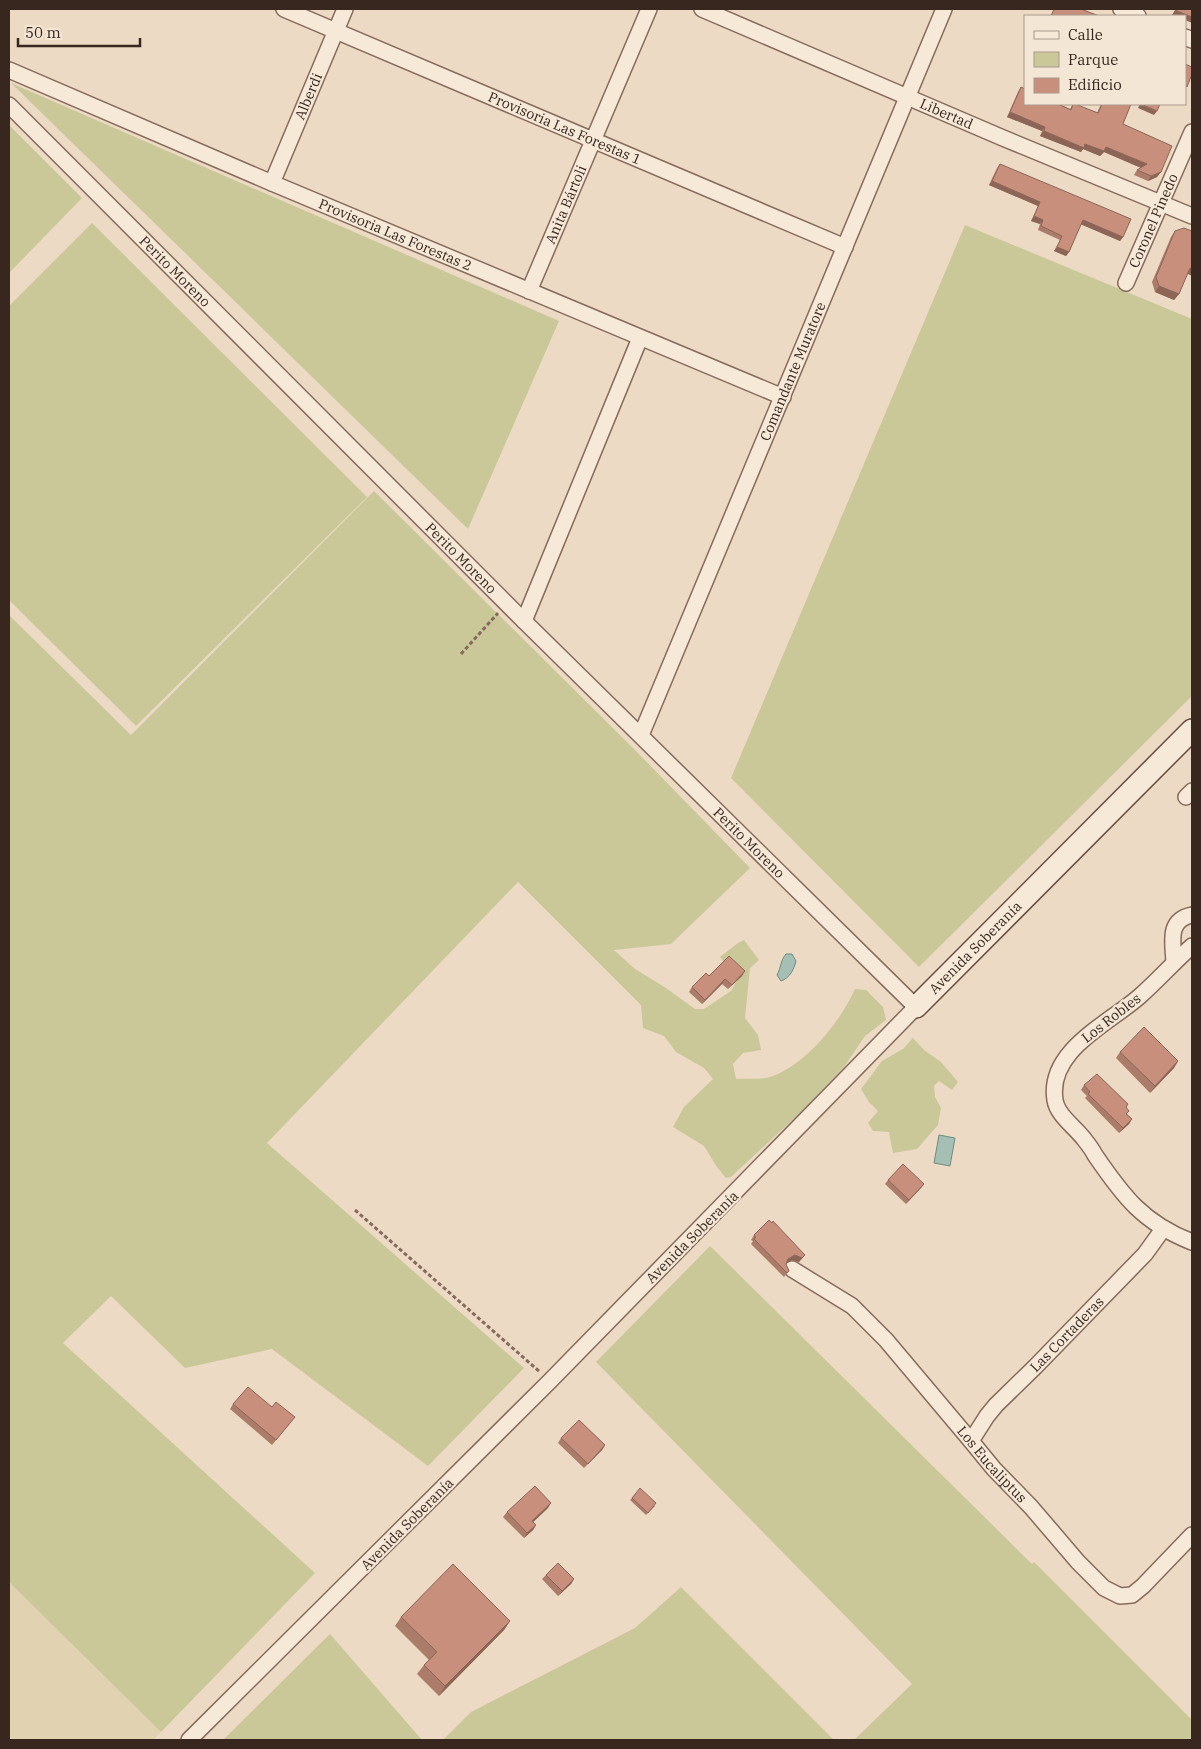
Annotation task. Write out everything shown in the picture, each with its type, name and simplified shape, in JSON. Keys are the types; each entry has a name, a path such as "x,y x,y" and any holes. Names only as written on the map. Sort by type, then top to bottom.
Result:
{"street":[{"name":"Provisoria Las Forestas 1","path":"284,9 845,247"},
{"name":"Alberdi","path":"272,184 345,9"},
{"name":"Anita Bártoli","path":"529,292 650,9"},
{"name":"Libertad","path":"702,9 1192,216"},
{"name":"Comandante Muratore","path":"641,735 944,9"},
{"path":"1121,9 1136,15"},
{"name":"Provisoria Las Forestas 2","path":"9,70 272,184 783,397"},
{"name":"Perito Moreno","path":"9,105 524,621 916,1007"},
{"name":"Coronel Pinedo","path":"1126,282 1192,132"},
{"path":"524,621 640,338"},
{"name":"Avenida Soberanía","path":"189,1740 550,1381 916,1007 1192,730"},
{"path":"1174,962 1173,934 1176,924 1183,917 1192,915"},
{"name":"Los Robles","path":"1163,1229 1134,1207 1085,1140 1058,1109 1055,1100 1055,1084 1060,1067 1074,1049 1092,1032 1140,997 1192,946"},
{"path":"1163,1229 1192,1242"},
{"name":"Las Cortaderas","path":"972,1440 986,1416 1145,1254 1163,1229"},
{"name":"Los Eucaliptus","path":"792,1269 852,1306 886,1340 972,1440 994,1469 1104,1588 1120,1596 1132,1595 1192,1535"}],"path":[{"path":"461,654 507,604"},
{"path":"355,1210 550,1381"}],"shaded area":[{"path":"786,954 792,954 796,961 791,973 781,981 777,975"},
{"path":"939,1135 955,1138 950,1166 934,1163"},
{"path":"9,1582 161,1732 153,1740 9,1740"}],"green space":[{"path":"11,83 559,321 468,529"},
{"path":"9,125 82,198 9,273"},
{"path":"92,223 367,497 136,726 9,600 9,306"},
{"path":"965,225 1192,319 1192,696 919,967 731,778"},
{"path":"374,491 637,752 750,868 671,944 614,950 635,969 695,1009 704,1009 731,991 742,972 729,969 720,957 744,940 759,960 750,968 745,1018 758,1035 761,1050 743,1053 733,1064 736,1079 770,1077 796,1063 809,1053 831,1028 849,1002 855,989 866,990 883,1007 886,1020 865,1036 844,1067 801,1112 731,1177 726,1178 704,1146 673,1127 684,1107 713,1079 704,1068 676,1052 664,1036 643,1028 641,1005 518,882 267,1143 524,1368 428,1466 272,1349 185,1368 111,1296 63,1343 315,1573 161,1732 9,1582 9,615 131,735"},
{"path":"913,1038 924,1050 941,1062 958,1082 952,1090 939,1081 934,1086 935,1097 941,1108 938,1125 917,1149 893,1153 889,1132 873,1131 868,1123 878,1111 869,1102 861,1089 882,1061 903,1049"},
{"path":"710,1246 1032,1564 1034,1562 1192,1720 1192,1740 854,1740 912,1684 596,1362"},
{"path":"681,1587 834,1740 443,1740 471,1712 635,1628"},
{"path":"330,1634 422,1740 223,1740"}],"building":[{"path":"1054,9 1081,9 1096,15 1051,15"},
{"path":"1192,9 1192,17 1175,10"},
{"path":"1186,64 1192,67 1192,74 1187,87"},
{"path":"1021,87 1024,88 1024,105 1060,105 1071,110 1073,105 1078,105 1098,113 1102,105 1131,105 1123,124 1172,146 1161,172 1151,176 1137,170 1147,164 1106,147 1104,151 1085,144 1084,148 1044,131 1045,127 1010,112"},
{"path":"1143,105 1160,105 1157,111"},
{"path":"1000,164 1131,219 1123,237 1083,220 1069,252 1057,247 1062,236 1041,226 1043,220 1034,216 1040,202 992,181"},
{"path":"1184,228 1192,231 1192,269 1190,268 1179,294 1159,286 1156,277 1175,231"},
{"path":"729,956 745,971 732,985 725,979 705,1000 692,987 706,973 709,976"},
{"path":"1144,1027 1178,1061 1155,1086 1120,1052"},
{"path":"1097,1074 1128,1104 1126,1107 1129,1111 1126,1114 1132,1119 1123,1128 1088,1094 1090,1092 1084,1085"},
{"path":"903,1164 924,1184 909,1200 888,1180"},
{"path":"769,1220 772,1223 773,1221 805,1255 802,1258 795,1255 788,1259 786,1264 789,1271 787,1273 754,1239 756,1237 754,1235"},
{"path":"248,1387 272,1407 276,1402 295,1417 276,1440 233,1404"},
{"path":"579,1420 605,1445 588,1464 561,1438"},
{"path":"535,1486 551,1503 532,1521 536,1525 527,1533 507,1512"},
{"path":"640,1488 656,1503 648,1513 632,1498"},
{"path":"558,1563 574,1579 562,1591 546,1575"},
{"path":"453,1564 510,1621 445,1686 424,1665 437,1652 401,1617"}]}
